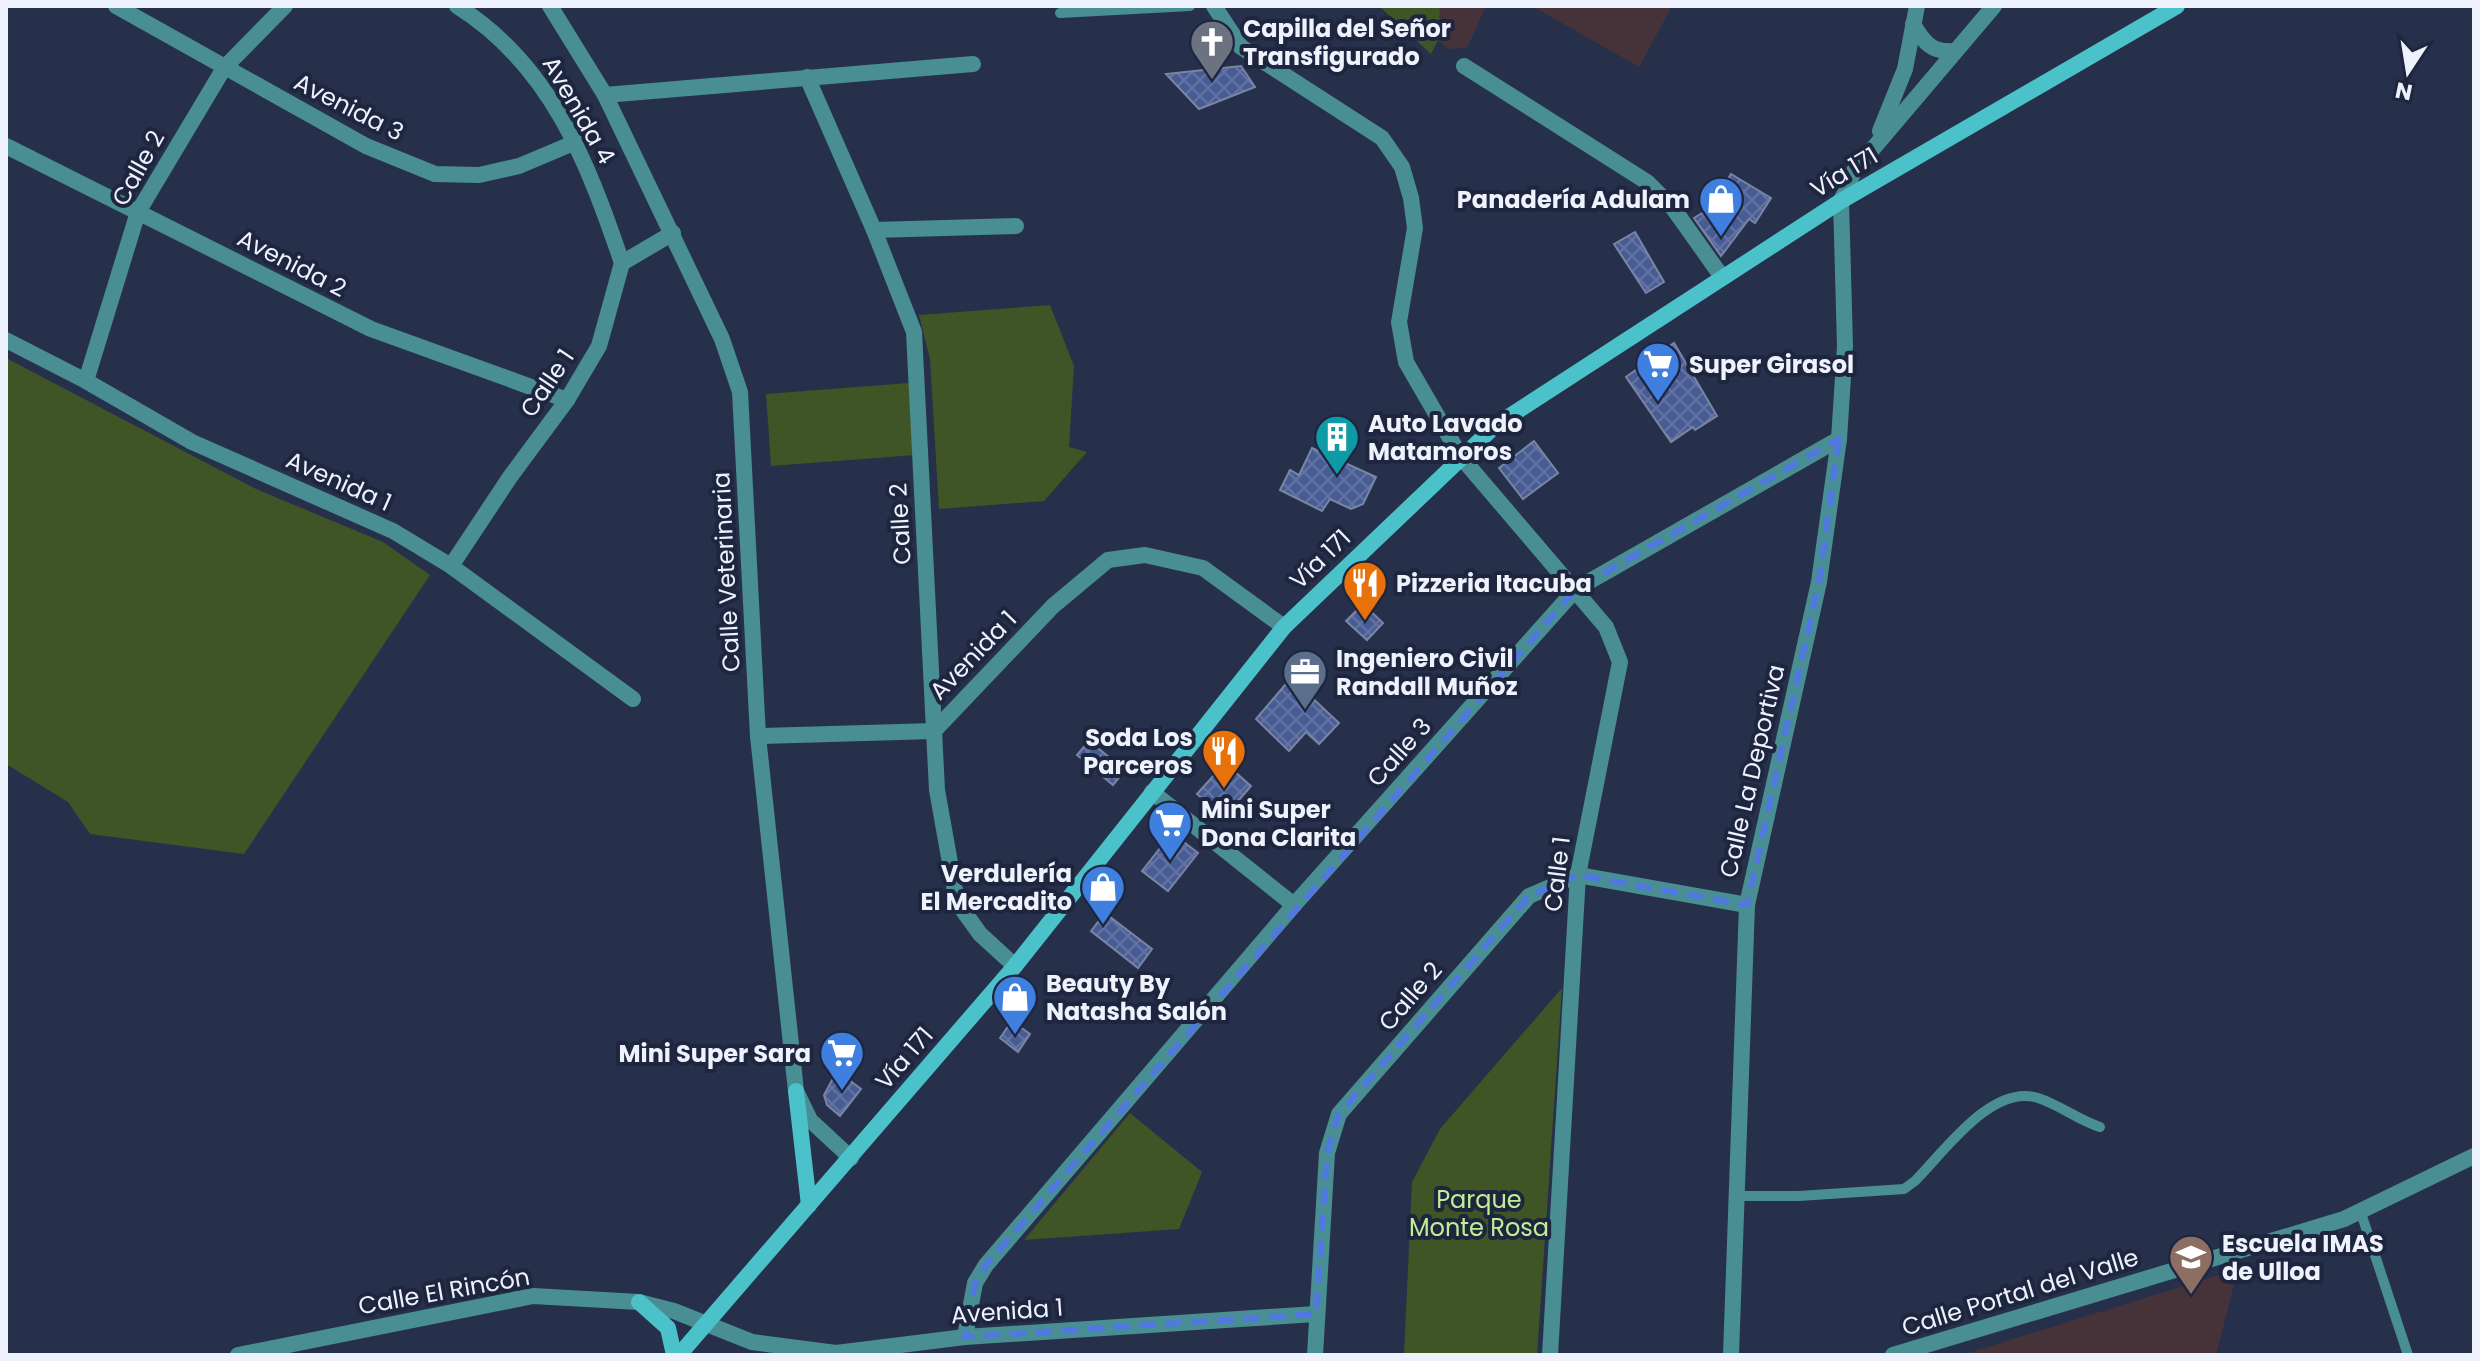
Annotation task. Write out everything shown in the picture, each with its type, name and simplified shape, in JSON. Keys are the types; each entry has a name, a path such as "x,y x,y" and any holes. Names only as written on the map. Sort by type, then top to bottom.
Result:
{"main road":[{"name":"Vía 171","path":"676,1355 851,1158 1015,966 1284,627 1496,425 1841,201 2177,6"},
{"path":"796,1091 809,1205"},
{"path":"639,1302 668,1328 676,1355"}],"street":[{"name":"Avenida 3","path":"116,6 366,146 435,174 479,175 519,166 576,142"},
{"name":"Calle 2","path":"86,381 138,212 224,68 285,6"},
{"name":"Avenida 4","path":"457,6 523,60 576,142 622,263"},
{"name":"Calle Veterinaria","path":"550,6 605,95 673,233 722,339 740,392 758,736 796,1091 810,1120 851,1158"},
{"name":"Calle 1","path":"1214,6 1241,47 1382,138 1402,167 1415,228 1399,322 1406,362 1461,457 1606,627 1620,662 1578,875 1550,1355"},
{"path":"1873,147 1905,69 1917,6"},
{"path":"1841,201 1854,171 1994,6"},
{"path":"1913,24 1932,49 1955,51"},
{"path":"605,95 973,64"},
{"path":"1464,66 1647,182 1673,208 1722,277"},
{"name":"Calle 2","path":"807,77 874,230 914,332 937,790 957,902 980,934 1015,966"},
{"name":"Avenida 2","path":"6,146 371,329 567,400"},
{"name":"Calle La Deportiva","path":"1731,1355 1747,905 1819,582 1839,439 1845,346 1841,201"},
{"path":"874,230 1016,226"},
{"path":"622,263 673,233"},
{"name":"Calle 1","path":"451,566 510,477 567,400 599,346 622,263"},
{"name":"Avenida 1","path":"6,340 86,381 192,442 393,531 451,566 633,699"},
{"name":"Calle 3","path":"965,1337 975,1283 986,1265 1294,905 1576,589 1839,439"},
{"name":"Avenida 1","path":"758,736 934,731 1053,606 1108,560 1145,555 1203,568 1284,627"},
{"path":"1152,792 1294,905"},
{"name":"Calle 2","path":"1315,1355 1327,1153 1339,1114 1529,896 1578,875"},
{"path":"1578,875 1747,905"},
{"name":"Calle Portal del Valle","path":"1893,1355 2361,1213 2474,1156"},
{"name":"Calle El Rincón","path":"238,1355 533,1296 639,1302 707,1323"},
{"name":"Avenida 1","path":"707,1323 752,1342 836,1353 965,1337 1316,1314"}],"lane":[{"path":"1060,13 1190,6"},
{"path":"1737,1196 1799,1196 1904,1189 1990,1106 2007,1098 2026,1095 2039,1098 2100,1127"},
{"path":"2361,1213 2408,1355"}],"highlighted area":[{"path":"1839,439 1819,582 1747,905 1578,875 1529,896 1339,1114 1327,1153 1316,1314 965,1337 975,1283 986,1265 1576,589"}],"shaded area":[{"path":"1436,6 1486,6 1467,48 1448,49 1438,40 1434,25"},
{"path":"1532,6 1672,6 1639,67"},
{"name":"Escuela IMAS de Ulloa","path":"2238,1269 2216,1355 1962,1355"}],"green space":[{"path":"1379,6 1440,6 1438,40 1431,54"},
{"path":"1050,305 1074,366 1069,447 1087,452 1044,501 939,509 930,359 919,315"},
{"path":"6,358 256,489 383,542 430,575 244,854 90,834 68,802 6,764"},
{"path":"909,383 915,455 771,466 766,394"},
{"name":"Parque Monte Rosa","path":"1562,988 1537,1355 1404,1355 1412,1182 1440,1129"},
{"path":"1130,1113 1202,1172 1179,1229 1024,1240"}],"building":[{"name":"Capilla del Señor Transfigurado","path":"1241,66 1255,87 1199,109 1166,74"},
{"path":"1731,174 1771,198 1755,223 1749,219 1721,256 1694,218 1712,207"},
{"path":"1635,232 1664,282 1646,293 1614,244"},
{"path":"1674,343 1717,416 1671,442 1626,377"},
{"path":"1534,441 1558,473 1523,499 1499,468"},
{"name":"Auto Lavado Matamoros","path":"1312,448 1376,477 1363,504 1351,509 1330,499 1322,511 1280,490 1290,470 1299,475"},
{"name":"Pizzeria Itacuba","path":"1363,604 1383,623 1367,640 1346,621"},
{"path":"1291,678 1339,723 1319,744 1306,732 1289,751 1256,719"},
{"path":"1089,741 1125,770 1113,785 1077,755"},
{"name":"Soda Los Parceros","path":"1225,763 1251,786 1224,817 1197,794"},
{"name":"Mini Super Dona Clarita","path":"1172,833 1198,853 1168,891 1142,871"},
{"path":"1105,913 1152,949 1138,968 1091,931"},
{"name":"Beauty By Natasha Salón","path":"1012,1021 1030,1034 1018,1052 1000,1038"},
{"name":"Mini Super Sara","path":"837,1071 861,1089 840,1116 827,1105 824,1095"}],"place":[{"name":"Capilla del Señor Transfigurado","path":"1212,81"},
{"name":"Panadería Adulam","path":"1721,238"},
{"name":"Super Girasol","path":"1658,403"},
{"name":"Auto Lavado Matamoros","path":"1337,476"},
{"name":"Pizzeria Itacuba","path":"1365,622"},
{"name":"Ingeniero Civil Randall Muñoz","path":"1305,711"},
{"name":"Soda Los Parceros","path":"1224,790"},
{"name":"Mini Super Dona Clarita","path":"1170,862"},
{"name":"Verdulería El Mercadito","path":"1103,926"},
{"name":"Beauty By Natasha Salón","path":"1015,1036"},
{"name":"Mini Super Sara","path":"842,1092"},
{"name":"Escuela IMAS de Ulloa","path":"2191,1296"}]}
